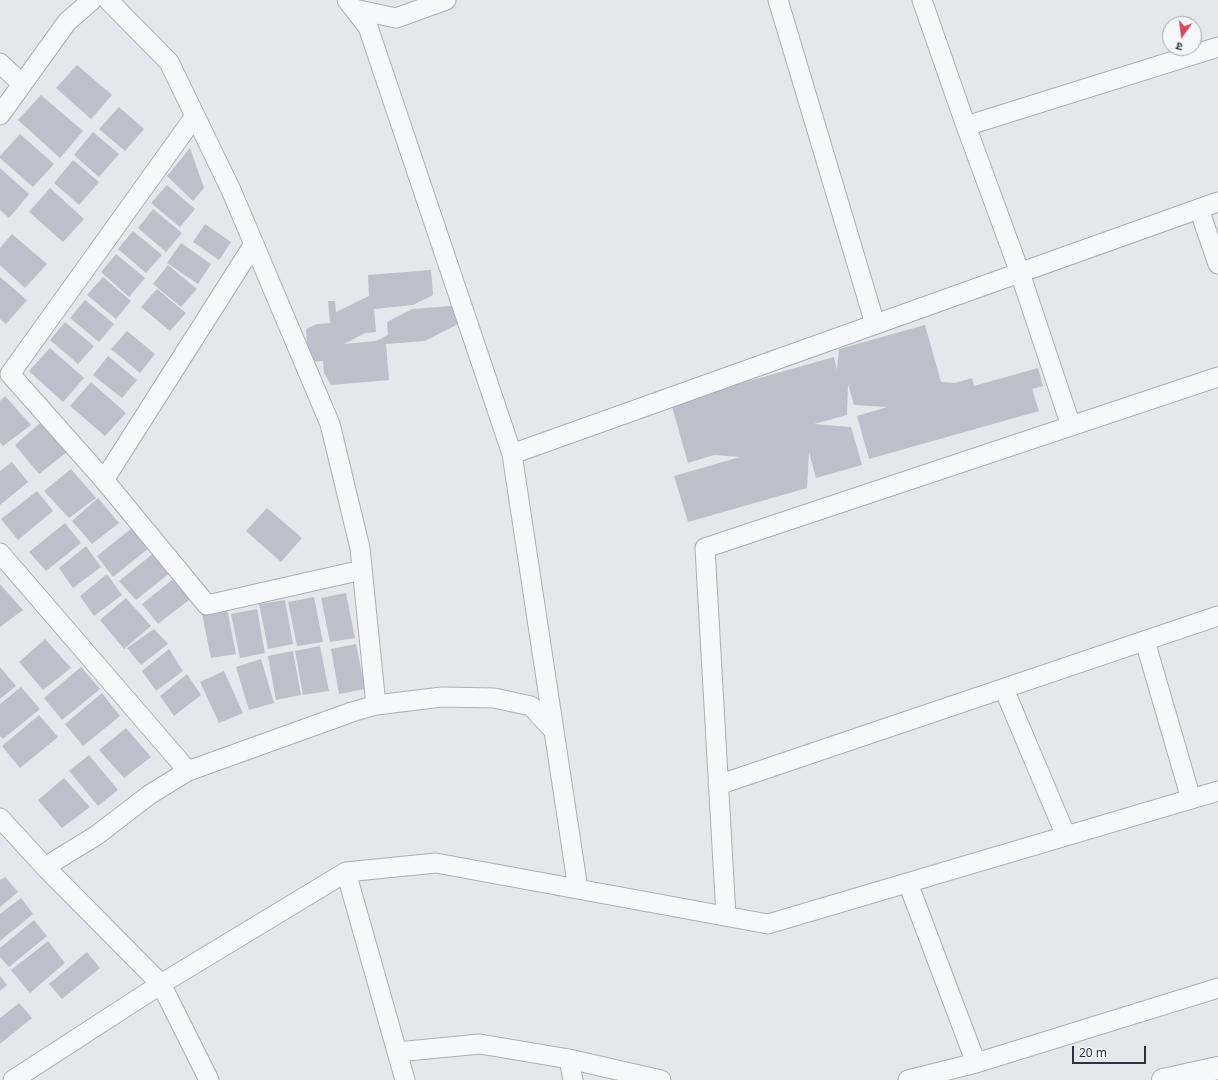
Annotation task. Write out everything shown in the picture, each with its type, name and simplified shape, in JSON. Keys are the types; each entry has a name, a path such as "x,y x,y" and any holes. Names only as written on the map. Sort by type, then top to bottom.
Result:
{"street":[{"path":"0,115 67,22 92,0"},
{"path":"108,0 169,62 254,244 330,424 360,548 376,705"},
{"path":"356,3 396,18 446,0"},
{"path":"778,0 875,324"},
{"path":"926,1 966,126 1020,273 1071,426"},
{"path":"356,3 368,27 512,454 578,889"},
{"path":"966,126 1218,47"},
{"path":"0,62 22,84"},
{"path":"195,116 5,380 104,480 207,605 362,570"},
{"path":"512,454 1218,202"},
{"path":"1199,209 1218,264"},
{"path":"104,480 254,244"},
{"path":"726,916 705,548 1218,377"},
{"path":"0,553 188,771"},
{"path":"718,785 1218,616"},
{"path":"1145,641 1191,799"},
{"path":"1004,689 1066,836"},
{"path":"45,867 97,835 149,796 188,771 352,712 376,705 442,697 494,698 531,706 554,731"},
{"path":"13,1080 161,984 346,872 436,863 768,924 1218,791"},
{"path":"0,818 45,867 161,984 209,1080"},
{"path":"346,872 405,1080"},
{"path":"908,883 976,1063"},
{"path":"908,1080 976,1063 1218,988"},
{"path":"397,1052 480,1044 569,1058 661,1080"},
{"path":"569,1058 573,1080"},
{"path":"1163,1080 1218,1068"},
{"path":"0,1070 9,1080"}],"building":[{"path":"77,65 112,95 91,119 56,88"},
{"path":"41,95 83,131 60,158 18,120"},
{"path":"119,107 144,129 125,151 99,129"},
{"path":"93,132 119,154 99,177 74,155"},
{"path":"20,134 54,164 33,187 0,158 0,156"},
{"path":"190,148 204,188 193,201 167,176"},
{"path":"73,160 99,182 79,205 54,183"},
{"path":"0,168 29,194 9,218 0,210"},
{"path":"167,185 195,209 180,227 151,203"},
{"path":"50,188 84,219 63,242 29,212"},
{"path":"153,209 182,233 166,252 138,228"},
{"path":"205,224 231,242 219,260 193,242"},
{"path":"133,231 162,255 146,273 118,249"},
{"path":"12,234 47,264 25,288 0,265 0,248"},
{"path":"181,243 211,264 198,284 167,263"},
{"path":"116,254 145,278 129,297 101,272"},
{"path":"168,265 197,289 181,307 153,284"},
{"path":"431,270 433,295 413,305 374,309 376,332 365,333 344,344 376,341 388,335 387,322 412,309 451,306 460,323 425,341 386,344 389,380 331,385 324,373 323,361 308,362 306,329 317,324 330,323 328,301 335,301 336,312 369,296 368,275"},
{"path":"0,277 27,300 6,324 0,319"},
{"path":"103,277 131,301 116,319 87,295"},
{"path":"157,289 186,313 170,331 141,307"},
{"path":"85,300 114,324 99,342 70,318"},
{"path":"65,322 94,346 78,364 50,340"},
{"path":"925,325 941,382 955,383 972,378 974,386 1038,368 1043,386 1032,389 1039,411 869,459 857,416 887,407 854,405 848,384 847,415 814,424 851,427 862,465 816,478 809,452 807,488 688,522 674,476 740,457 714,455 688,463 671,403 834,357 837,370 839,349"},
{"path":"127,331 155,354 140,373 111,349"},
{"path":"50,348 84,378 63,402 29,371"},
{"path":"108,356 137,380 122,398 93,375"},
{"path":"91,382 126,413 105,436 70,406"},
{"path":"5,396 31,425 3,446 0,442 0,401"},
{"path":"41,422 67,452 39,474 15,445"},
{"path":"12,462 28,482 0,505 0,471"},
{"path":"71,469 96,498 69,518 44,491"},
{"path":"37,491 53,511 18,540 1,519"},
{"path":"98,498 119,523 92,544 72,521"},
{"path":"267,508 302,538 281,562 246,531"},
{"path":"65,523 81,543 46,571 29,552"},
{"path":"132,528 149,548 113,577 97,556"},
{"path":"86,546 101,567 73,588 59,568"},
{"path":"155,552 171,572 136,600 119,581"},
{"path":"107,574 122,595 94,616 80,596"},
{"path":"177,576 194,596 158,624 142,604"},
{"path":"0,584 23,610 0,627"},
{"path":"346,593 355,638 330,642 321,598"},
{"path":"314,597 323,642 297,646 288,602"},
{"path":"126,598 151,626 124,649 100,620"},
{"path":"285,600 293,644 268,649 259,604"},
{"path":"227,609 236,654 211,658 202,614"},
{"path":"257,609 265,653 240,658 231,614"},
{"path":"154,629 168,644 141,665 127,648"},
{"path":"45,639 71,668 43,690 19,662"},
{"path":"356,644 365,689 339,694 331,649"},
{"path":"320,646 329,691 303,695 295,651"},
{"path":"169,649 183,671 156,691 142,671"},
{"path":"293,651 301,695 276,700 268,656"},
{"path":"261,659 274,703 249,710 236,667"},
{"path":"0,667 16,686 0,699"},
{"path":"81,667 100,689 62,720 44,698"},
{"path":"224,671 243,713 219,723 200,682"},
{"path":"187,674 201,695 174,716 160,696"},
{"path":"21,687 40,709 3,739 0,736 0,704"},
{"path":"102,693 120,716 83,746 65,724"},
{"path":"39,715 58,737 20,768 2,746"},
{"path":"126,728 151,757 124,778 99,750"},
{"path":"89,755 118,790 98,806 69,771"},
{"path":"64,778 90,807 62,828 38,800"},
{"path":"5,877 18,892 0,907 0,880"},
{"path":"21,898 33,914 0,941 0,914"},
{"path":"34,920 47,936 9,967 0,957 0,948"},
{"path":"48,941 65,963 30,993 11,970"},
{"path":"87,952 100,968 62,999 49,984"},
{"path":"0,976 7,985 0,991"},
{"path":"19,1003 32,1018 0,1044 0,1018"}]}
